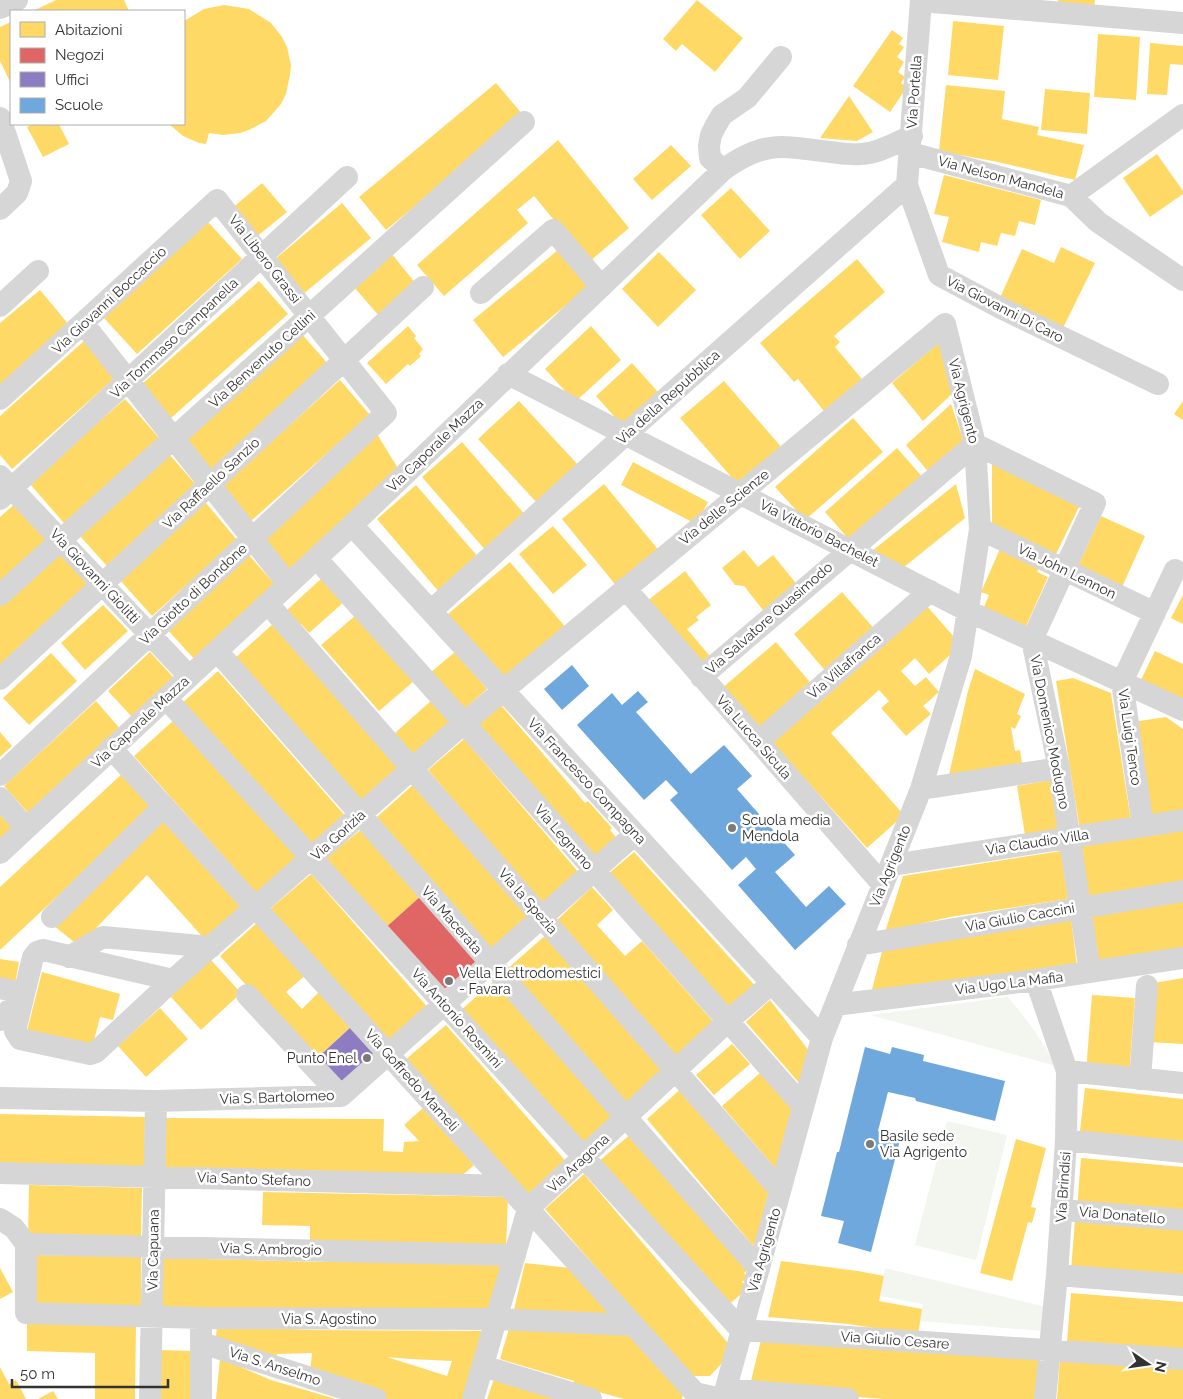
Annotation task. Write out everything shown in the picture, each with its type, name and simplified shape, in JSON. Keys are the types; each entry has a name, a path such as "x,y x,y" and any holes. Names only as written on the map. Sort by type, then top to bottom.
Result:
{"street":[{"path":"0,8 17,0"},
{"path":"921,0 1183,23"},
{"name":"Via Portella","path":"907,185 921,0"},
{"path":"723,170 710,158 709,146 711,135 716,125 722,115 747,98 781,57"},
{"path":"1071,196 1183,116"},
{"path":"0,118 21,185 17,193 0,209"},
{"name":"Via Benvenuto Cellini","path":"0,595 524,122"},
{"name":"Via Caporale Mazza","path":"0,852 115,753 174,707 325,568 356,530 508,374 723,170 748,154 769,147 860,154 911,145"},
{"name":"Via Nelson Mandela","path":"911,145 1071,196 1098,222 1183,280"},
{"name":"Via Tommaso Campanella","path":"4,488 128,380 347,177"},
{"name":"Via Giovanni Di Caro","path":"907,185 939,275 999,307 1158,384"},
{"name":"Via della Repubblica","path":"431,611 626,434 907,185"},
{"name":"Via Libero Grassi","path":"218,200 386,413"},
{"name":"Via Giovanni Boccaccio","path":"0,399 218,200"},
{"path":"480,293 553,230 601,286"},
{"path":"0,306 38,271"},
{"name":"Via Raffaello Sanzio","path":"0,679 423,287"},
{"path":"83,323 288,584"},
{"name":"Via Agrigento","path":"723,1396 822,1038 922,788 960,656 980,529 975,444 945,324"},
{"name":"Via delle Scienze","path":"503,690 945,324"},
{"name":"Via Vittorio Bachelet","path":"508,374 968,611 1183,710"},
{"name":"Via Giotto di Bondone","path":"0,774 386,413"},
{"name":"Via Domenico Modugno","path":"975,444 1095,503 1032,640 1059,768 1090,972"},
{"name":"Via Salvatore Quasimodo","path":"701,677 975,444"},
{"name":"Via Giovanni Giolitti","path":"4,488 61,540 189,676"},
{"name":"Via John Lennon","path":"980,529 1155,613"},
{"name":"Via Caporale Mazza","path":"115,753 189,676 288,584 356,530"},
{"name":"Via Francesco Compagna","path":"356,530 822,1038"},
{"name":"Via Legnano","path":"325,568 803,1106"},
{"name":"Via Luigi Tenco","path":"1143,826 1122,682 1175,570"},
{"name":"Via Lucca Sicula","path":"625,588 883,885"},
{"name":"Via Villafranca","path":"758,742 930,591"},
{"name":"Via la Spezia","path":"276,613 780,1190"},
{"name":"Via Macerata","path":"225,660 759,1269"},
{"name":"Via Gorizia","path":"173,980 44,950 38,952 33,957 15,1031 16,1036 20,1039 94,1054 173,980 503,690"},
{"name":"Via Antonio Rosmini","path":"174,707 741,1330"},
{"name":"Via Goffredo Mameli","path":"115,753 695,1393 723,1396 848,1399"},
{"path":"922,788 1059,768"},
{"path":"0,798 26,828"},
{"path":"52,916 164,806"},
{"name":"Via Claudio Villa","path":"892,865 1183,820"},
{"name":"Via S. Bartolomeo","path":"0,1098 156,1101 341,1096 635,834"},
{"name":"Via Giulio Caccini","path":"858,945 1183,891"},
{"path":"69,957 103,937 211,947"},
{"name":"Via Ugo La Mafia","path":"835,1005 1036,980 1183,958"},
{"name":"Via Brindisi","path":"1036,980 1067,1071 1066,1140 1057,1275 1045,1399"},
{"name":"Via Aragona","path":"528,1209 728,1021 772,983"},
{"path":"1140,1079 1147,986"},
{"path":"0,988 24,994 0,1020"},
{"path":"247,995 341,1096"},
{"path":"1067,1071 1183,1083"},
{"name":"Via Capuana","path":"150,1399 156,1101"},
{"path":"1066,1140 1183,1152"},
{"name":"Via Santo Stefano","path":"0,1173 507,1186"},
{"path":"473,1399 498,1319 528,1209"},
{"name":"Via Donatello","path":"1061,1210 1183,1220"},
{"path":"0,1219 14,1228 26,1244"},
{"name":"Via S. Ambrogio","path":"26,1244 515,1255"},
{"name":"Via S. Agostino","path":"26,1244 26,1312 201,1318 498,1319 632,1325"},
{"path":"1057,1275 1183,1285"},
{"path":"201,1318 201,1399"},
{"name":"Via Giulio Cesare","path":"741,1330 1183,1359"},
{"name":"Via S. Anselmo","path":"202,1343 376,1399"},
{"path":"483,1366 591,1399"}],"shaded area":[{"path":"1008,997 1034,1030 1056,1066 871,1015"},
{"path":"947,1121 1007,1135 976,1260 915,1245"},
{"path":"885,1268 1046,1307 1043,1331 920,1321 923,1304 880,1296"}],"building: Abitazioni":[{"path":"56,0 124,0 129,10 35,10"},
{"path":"697,0 743,38 715,72 682,44 676,51 663,39"},
{"path":"1058,0 1095,0 1094,7 1058,5"},
{"path":"224,5 249,9 271,23 287,47 291,65 286,94 281,104 266,121 240,133 223,135 209,133 206,144 183,136 170,125 185,125 185,20 204,9"},
{"path":"953,21 1004,26 998,80 948,75"},
{"path":"10,22 10,82 0,61 0,27"},
{"path":"892,30 903,38 899,44 904,47 897,57 904,62 898,72 905,77 901,83 907,87 890,112 853,86"},
{"path":"1098,34 1140,37 1136,100 1094,97"},
{"path":"1150,43 1183,46 1183,65 1170,64 1167,95 1147,94"},
{"path":"496,83 524,116 386,230 359,197"},
{"path":"946,85 1005,91 1002,119 1039,127 1037,135 1084,145 1075,180 998,162 939,151"},
{"path":"1045,89 1090,93 1087,134 1041,130"},
{"path":"849,96 873,132 857,141 820,138"},
{"path":"31,125 60,125 69,144 43,157 27,127"},
{"path":"558,140 629,228 589,262 534,196 517,210 528,223 444,296 417,265"},
{"path":"671,145 691,166 652,200 633,179"},
{"path":"1157,154 1183,191 1183,194 1150,217 1123,178"},
{"path":"944,175 1041,200 1035,225 1019,221 1015,236 1001,233 997,246 981,242 979,252 942,242 949,217 934,214"},
{"path":"262,183 287,212 255,238 231,209"},
{"path":"731,188 770,231 740,259 701,215"},
{"path":"342,203 371,238 302,295 274,260"},
{"path":"208,222 242,259 137,354 103,317"},
{"path":"1061,247 1095,263 1062,330 999,300 1022,249 1054,263"},
{"path":"558,250 588,287 503,357 473,320"},
{"path":"659,252 696,290 658,327 622,289"},
{"path":"391,253 417,285 380,317 353,286"},
{"path":"857,259 885,292 834,336 840,342 835,347 866,384 828,416 798,379 794,382 760,343"},
{"path":"259,281 288,314 171,418 142,384"},
{"path":"40,290 69,325 0,385 0,323"},
{"path":"408,326 416,336 414,338 423,349 419,354 421,356 410,366 408,364 386,384 367,363"},
{"path":"591,326 621,360 575,402 545,369"},
{"path":"301,333 328,364 210,470 182,439"},
{"path":"84,341 116,377 12,469 0,455 0,416"},
{"path":"941,341 954,392 923,421 892,383"},
{"path":"632,363 658,392 622,425 596,396"},
{"path":"340,380 370,415 251,521 221,487"},
{"path":"724,381 783,449 740,487 680,418"},
{"path":"125,399 160,439 64,523 29,483"},
{"path":"519,401 580,467 539,505 478,439"},
{"path":"1183,401 1183,420 1174,414"},
{"path":"951,404 965,445 931,475 906,445"},
{"path":"853,418 883,452 805,520 775,487"},
{"path":"377,434 399,470 289,571 262,539"},
{"path":"462,442 527,517 487,552 422,477"},
{"path":"897,448 925,480 853,544 825,512"},
{"path":"169,454 197,486 107,566 79,535"},
{"path":"992,461 1080,505 1054,558 992,527"},
{"path":"633,462 708,502 696,524 621,485"},
{"path":"604,484 661,553 618,588 562,519"},
{"path":"956,484 965,518 904,567 872,551"},
{"path":"416,485 479,558 439,592 377,519"},
{"path":"17,502 48,538 0,581 0,517"},
{"path":"206,503 237,540 152,616 120,580"},
{"path":"1101,516 1145,536 1122,587 1078,566"},
{"path":"553,526 587,565 553,594 519,554"},
{"path":"61,549 92,584 0,668 0,605"},
{"path":"1000,549 1040,567 1037,572 1048,577 1026,626 984,607 989,595 981,592"},
{"path":"744,550 758,567 773,555 799,587 766,614 744,586 735,585 722,568"},
{"path":"248,554 277,587 197,662 165,627"},
{"path":"510,562 568,630 506,683 448,614"},
{"path":"685,571 711,605 696,617 699,620 687,629 714,661 700,673 642,605"},
{"path":"322,578 344,602 309,633 301,624 299,626 286,611"},
{"path":"842,592 877,632 828,674 794,634"},
{"path":"1183,595 1183,624 1171,618"},
{"path":"103,605 128,631 85,670 61,643"},
{"path":"926,605 961,645 929,674 915,658 901,671 915,686 926,677 939,692 923,706 931,714 906,736 881,708 889,701 879,690 831,733 904,815 867,848 772,742"},
{"path":"356,615 414,681 379,711 321,645"},
{"path":"274,623 401,769 362,804 235,658"},
{"path":"776,642 814,687 759,734 721,689"},
{"path":"1155,651 1183,664 1183,700 1141,680"},
{"path":"150,652 174,678 132,717 108,691"},
{"path":"455,652 487,689 463,710 431,672"},
{"path":"51,653 77,681 29,725 3,698"},
{"path":"975,669 1025,694 1017,714 1021,716 1015,729 1011,727 1015,751 1020,750 1022,763 949,775 968,691"},
{"path":"218,671 347,818 312,850 181,704"},
{"path":"1073,678 1111,693 1131,821 1080,830 1056,681"},
{"path":"432,700 450,721 413,754 395,733"},
{"path":"96,701 122,731 30,815 4,786"},
{"path":"500,704 585,803 588,801 612,828 610,830 620,842 596,864 476,726"},
{"path":"1166,717 1183,729 1183,814 1147,819 1133,722"},
{"path":"174,720 299,859 258,895 134,756"},
{"path":"0,732 12,746 0,757"},
{"path":"464,739 581,875 545,908 428,770"},
{"path":"124,772 155,805 0,950 0,887"},
{"path":"1051,780 1059,829 1025,835 1017,786"},
{"path":"415,783 533,919 494,954 377,817"},
{"path":"0,807 17,825 0,840"},
{"path":"162,820 245,912 209,944 147,875 79,946 54,926"},
{"path":"1183,825 1183,881 1088,896 1079,842"},
{"path":"363,828 422,895 383,930 322,861"},
{"path":"1061,851 1068,899 950,917 885,932 903,876"},
{"path":"634,852 758,989 734,1012 608,874"},
{"path":"311,874 430,1010 390,1045 270,909"},
{"path":"592,887 613,910 597,925 625,956 642,941 718,1027 678,1062 554,923"},
{"path":"1183,899 1183,952 1098,965 1090,913"},
{"path":"1071,919 1077,966 870,997 883,948"},
{"path":"259,921 307,974 286,992 302,1009 320,991 352,1026 314,1061 220,956"},
{"path":"547,934 668,1073 627,1109 506,970"},
{"path":"0,959 19,962 15,984 0,981"},
{"path":"210,959 241,993 201,1030 170,996"},
{"path":"42,972 120,994 113,1020 100,1017 92,1048 27,1031"},
{"path":"1183,978 1183,1044 1149,1042 1154,983"},
{"path":"495,980 617,1117 583,1148 460,1011"},
{"path":"1092,995 1135,998 1129,1075 1086,1072"},
{"path":"770,1000 813,1056 800,1084 746,1022"},
{"path":"160,1008 188,1039 146,1077 118,1046"},
{"path":"446,1025 569,1165 529,1201 405,1060"},
{"path":"732,1044 750,1064 714,1095 696,1075"},
{"path":"760,1073 794,1111 776,1169 722,1106"},
{"path":"683,1087 771,1189 755,1248 647,1119"},
{"path":"1085,1088 1183,1099 1183,1145 1079,1139"},
{"path":"423,1108 474,1165 456,1181 162,1171 163,1118 384,1119 383,1151 403,1152 404,1142 419,1141 404,1125"},
{"path":"0,1114 145,1117 144,1171 0,1168"},
{"path":"632,1133 750,1268 744,1273 748,1277 742,1282 748,1288 725,1308 598,1162"},
{"path":"1016,1139 1046,1148 1031,1207 1036,1208 1032,1223 1028,1222 1012,1281 980,1273"},
{"path":"1081,1158 1183,1167 1183,1217 1077,1208"},
{"path":"584,1174 734,1350 710,1376 691,1376 545,1209"},
{"path":"29,1185 142,1188 141,1243 28,1240"},
{"path":"263,1192 508,1197 506,1248 310,1245 310,1226 262,1225"},
{"path":"1075,1220 1183,1229 1183,1279 1071,1270"},
{"path":"32,1255 141,1256 141,1309 31,1308"},
{"path":"162,1258 325,1262 508,1262 495,1314 160,1310"},
{"path":"781,1261 884,1276 879,1301 922,1309 918,1335 848,1324 768,1317"},
{"path":"525,1263 570,1268 611,1315 513,1314"},
{"path":"0,1268 13,1292 0,1299"},
{"path":"1071,1293 1183,1302 1183,1351 1067,1341"},
{"path":"27,1320 136,1324 135,1399 95,1399 95,1353 27,1351"},
{"path":"217,1326 311,1330 488,1331 466,1399 386,1399 310,1372 312,1353 277,1354 276,1364 215,1347","holes":["387,1357 452,1361 447,1376"]},
{"path":"509,1329 620,1334 635,1337 683,1395 682,1399 624,1399 573,1385 574,1381 500,1359"},
{"path":"761,1340 1040,1360 1038,1399 884,1399 749,1389"},
{"path":"159,1350 194,1351 194,1399 158,1399"},
{"path":"220,1358 271,1380 336,1399 216,1399"},
{"path":"1060,1358 1183,1367 1183,1399 1057,1399"},
{"path":"0,1367 9,1384 16,1380 26,1399 0,1399"},
{"path":"494,1379 556,1399 487,1399"},
{"path":"53,1391 58,1399 38,1399"}],"building: Negozi":[{"path":"422,895 482,964 443,998 383,930"}],"building: Uffici":[{"path":"352,1026 380,1056 342,1091 314,1061"}],"building: Scuole":[{"path":"572,665 589,686 562,710 544,689"},
{"name":"Scuola media Mendola","path":"638,691 648,702 636,712 691,774 724,745 752,776 737,789 795,855 775,872 806,907 829,886 846,904 795,950 738,885 756,869 746,857 732,870 670,800 678,793 666,780 644,800 577,725 612,693 622,705"},
{"name":"Basile sede Via Agrigento","path":"865,1047 890,1054 892,1047 924,1055 923,1061 1005,1081 995,1121 888,1092 878,1131 901,1136 871,1252 838,1243 844,1221 821,1216"}],"place":[{"name":"Scuola media Mendola","path":"732,828"},
{"name":"Vella Elettrodomestici - Favara","path":"449,981"},
{"name":"Punto Enel","path":"367,1058"},
{"name":"Basile sede Via Agrigento","path":"870,1144"}]}
